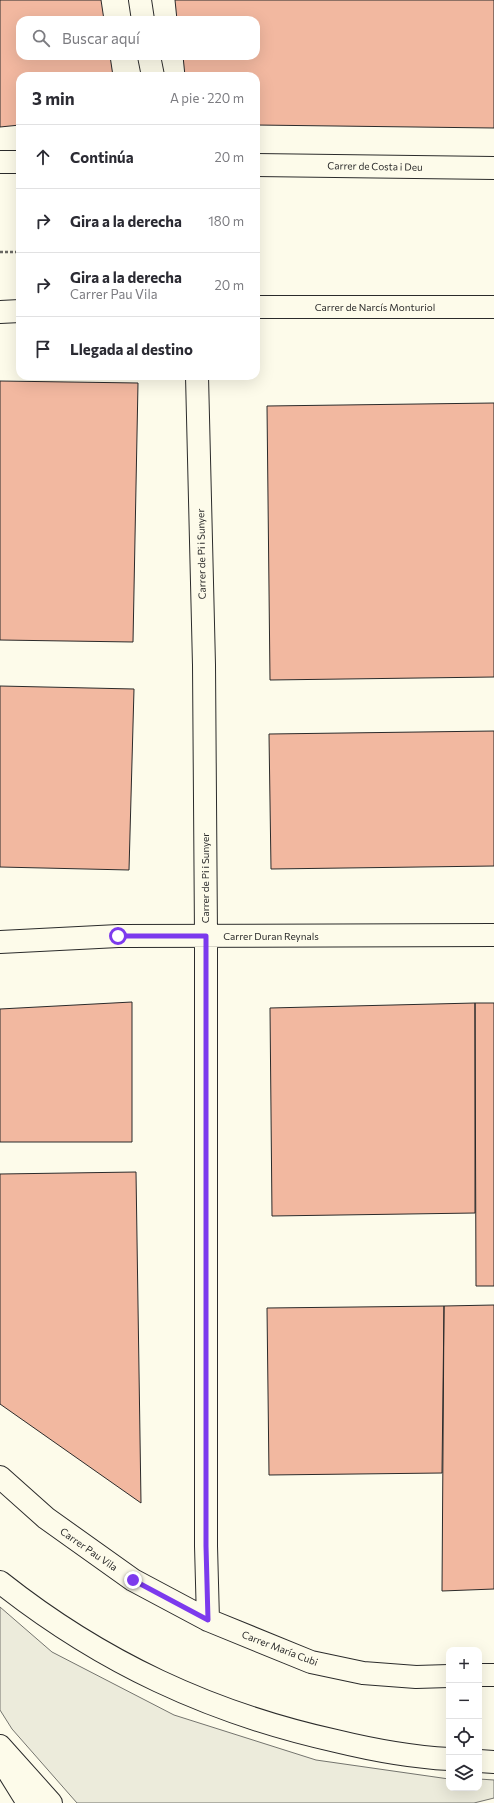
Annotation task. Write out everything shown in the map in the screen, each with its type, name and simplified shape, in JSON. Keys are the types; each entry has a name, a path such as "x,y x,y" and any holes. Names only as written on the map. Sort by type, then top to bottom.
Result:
{"main road":[{"path":"140,0 142,16"},
{"path":"150,60 152,72"},
{"path":"0,162 16,162"},
{"name":"Carrer de Costa i Deu","path":"260,165 494,168"},
{"name":"Carrer de Narcís Monturiol","path":"260,307 494,307"},
{"path":"0,312 16,311"},
{"name":"Carrer de Pi i Sunyer","path":"197,380 204,664 206,936 206,1546 208,1620"},
{"name":"Carrer Duran Reynals","path":"0,942 118,936 494,935"},
{"name":"Carrer Pau Vila","path":"0,1477 46,1518 133,1580 208,1620"},
{"path":"0,1582 61,1627 145,1675 190,1696 236,1714 320,1738 380,1751 446,1759"},
{"name":"Carrer María Cubi","path":"208,1620 311,1662 364,1673 416,1677 446,1676"},
{"path":"482,1675 494,1675"},
{"path":"0,1746 51,1803"},
{"path":"0,1758 28,1803"},
{"path":"482,1761 494,1762"}],"path":[{"path":"0,252 16,252"}],"shaded area":[{"path":"0,1607 52,1652 174,1715 316,1760 446,1779 446,1791 482,1791 482,1779 494,1780 494,1798 474,1803 77,1803 12,1729 0,1710"}],"building":[{"path":"0,0 101,0 103,16 16,16 16,60 111,60 112,72 16,72 16,125 0,127"},
{"path":"175,0 494,0 494,128 260,125 260,72 185,72 183,60 260,60 260,16 177,16"},
{"path":"0,381 138,383 133,642 0,640"},
{"path":"494,403 494,677 270,680 267,406"},
{"path":"0,686 134,689 129,870 0,867"},
{"path":"494,731 494,866 271,869 269,734"},
{"path":"132,1002 132,1142 0,1142 0,1009"},
{"path":"475,1003 494,1003 494,1286 476,1286"},
{"path":"475,1003 475,1213 272,1216 270,1008"},
{"path":"136,1172 141,1503 0,1404 0,1174"},
{"path":"494,1305 494,1589 442,1591 444,1306"},
{"path":"444,1306 442,1473 269,1475 267,1308"}],"route":[{"path":"118,936 206,936 206,1546 208,1620 133,1580"}]}
